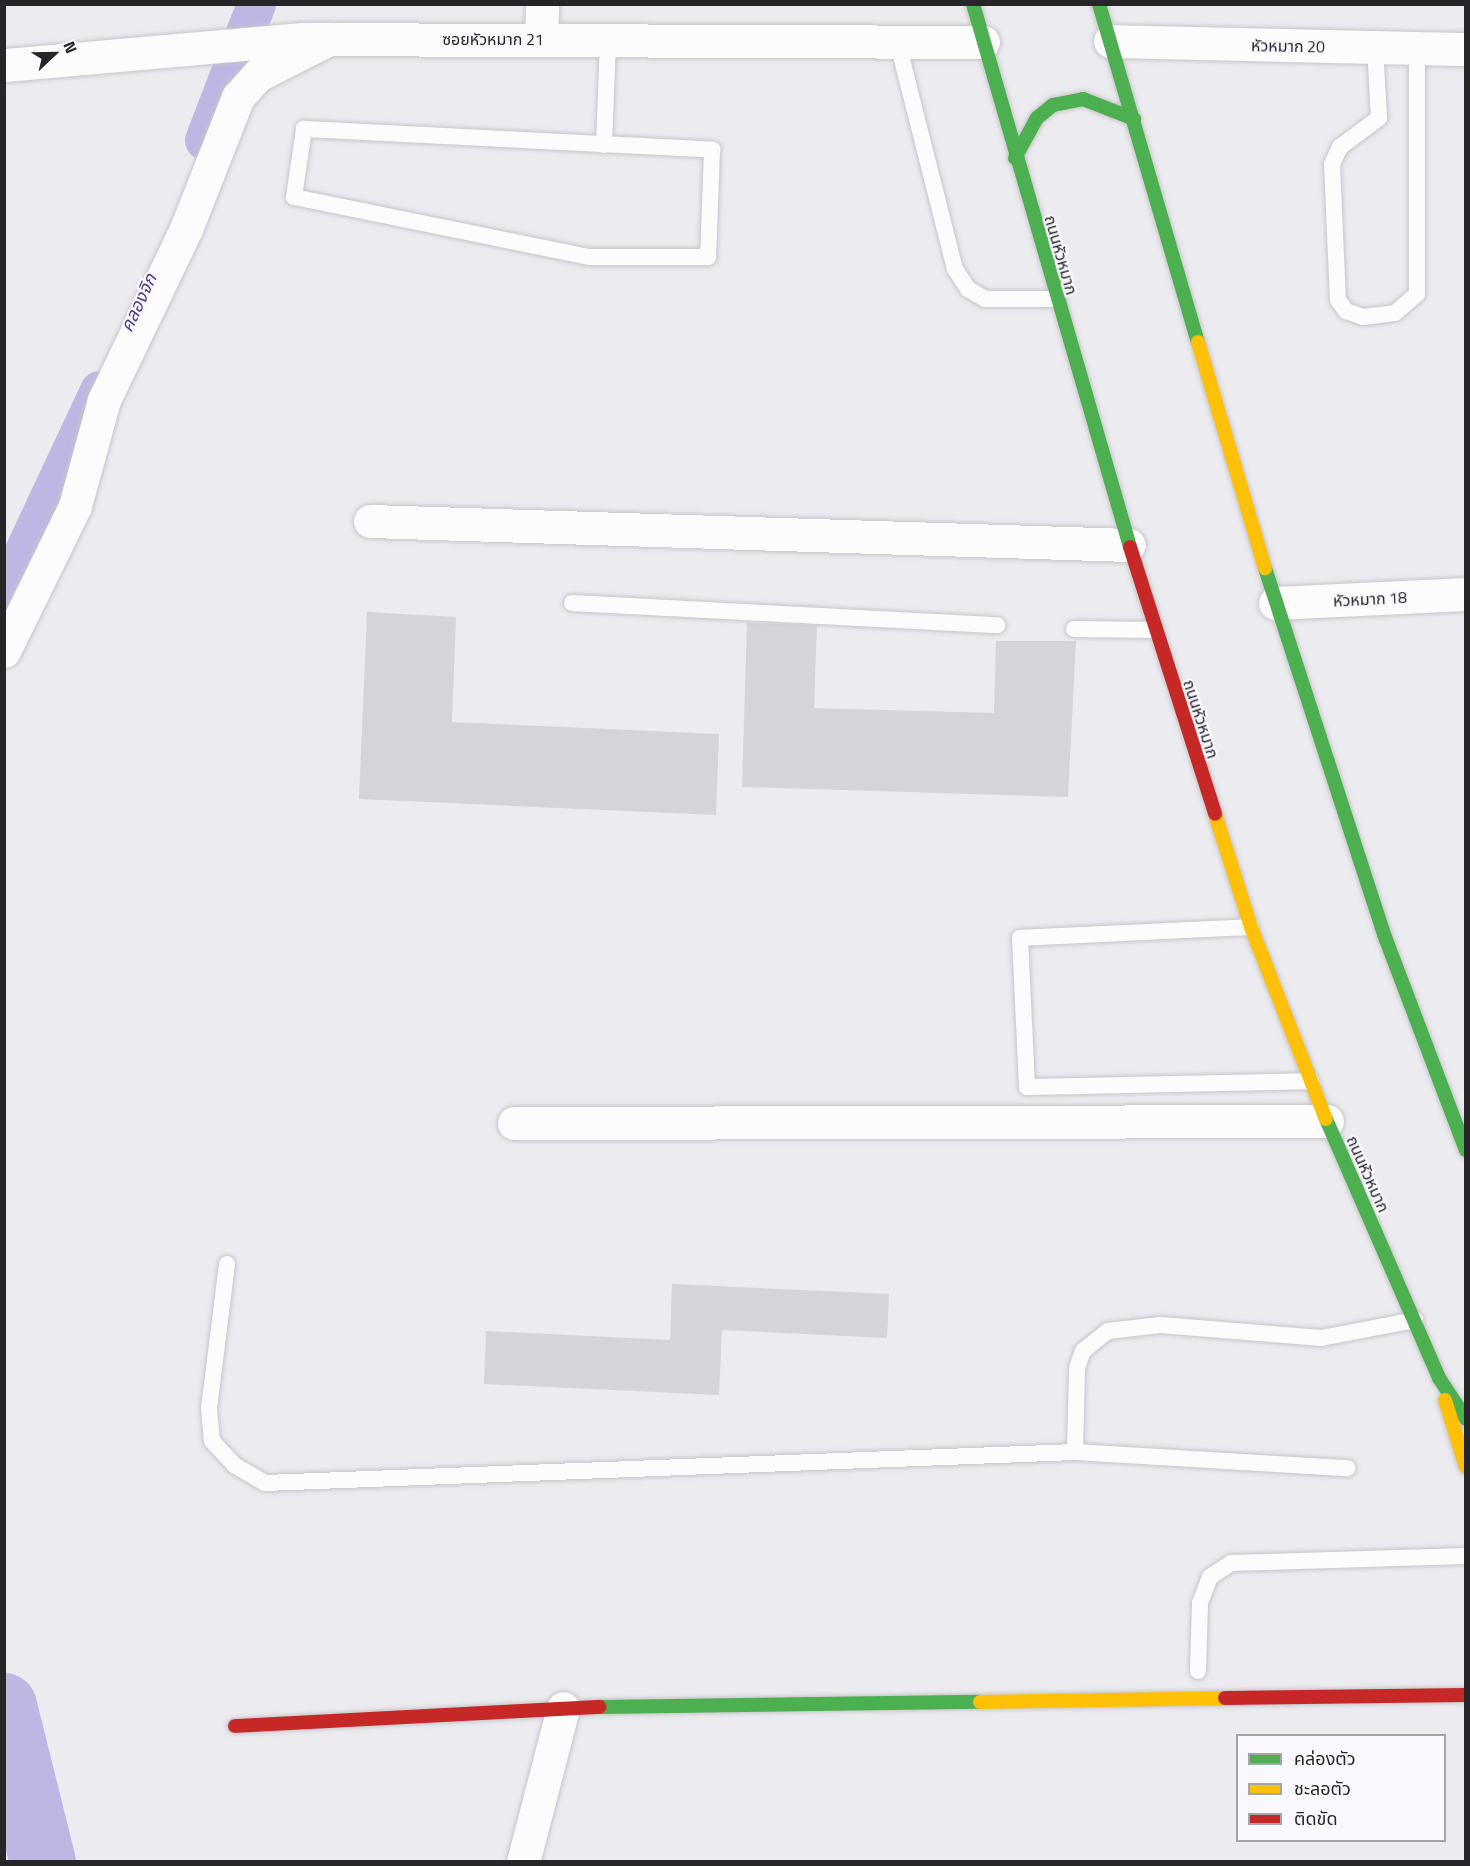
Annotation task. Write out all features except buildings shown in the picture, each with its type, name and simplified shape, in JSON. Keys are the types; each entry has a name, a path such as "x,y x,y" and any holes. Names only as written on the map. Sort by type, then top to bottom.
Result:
{"main road":[{"name":"ถนนหัวหมาก","path":"973,4 1015,159 1129,545 1251,927 1327,1121 1439,1378 1466,1419"},
{"path":"1099,4 1275,603 1385,937 1466,1150"},
{"path":"1015,159 1037,118 1053,105 1083,99 1134,119"},
{"path":"1439,1378 1466,1467"},
{"path":"235,1726 563,1708 1466,1695"}],"street":[{"path":"541,39 542,4"},
{"path":"4,651 75,506 104,400 186,229 241,91 258,75 316,38"},
{"name":"ซอยหัวหมาก 21","path":"4,65 316,38 983,42"},
{"name":"หัวหมาก 20","path":"1110,41 1466,49"},
{"path":"370,521 1129,545"},
{"name":"หัวหมาก 18","path":"1275,603 1466,594"},
{"path":"514,1123 1327,1121"},
{"path":"523,1862 563,1708"}],"lane":[{"path":"604,145 608,40"},
{"path":"897,40 955,269 968,289 985,299 1056,299"},
{"path":"1375,48 1380,118 1340,147 1332,164 1334,280 1346,311 1363,317 1395,313 1417,294 1417,48"},
{"path":"304,129 604,145 712,150 708,257 589,256 294,197 304,129"},
{"path":"572,603 997,625"},
{"path":"1074,629 1155,630"},
{"path":"1251,927 1020,938 1027,1087 1311,1081"},
{"path":"227,1264 209,1408 212,1442 234,1465 265,1483 1075,1452 1348,1468"},
{"path":"1075,1452 1077,1368 1083,1351 1108,1331 1160,1325 1321,1338 1415,1320"},
{"path":"1198,1671 1200,1603 1210,1577 1231,1563 1466,1556"}],"waterway":[{"name":"คลองจิก","path":"204,140 256,4"},
{"name":"คลองจิก","path":"4,593 99,390"},
{"name":"คลองจิก","path":"4,1706 43,1862"}],"traffic: fast":[{"path":"973,4 1130,547"},
{"path":"1099,4 1198,342"},
{"path":"1015,158 1037,118 1053,105 1083,99 1134,119"},
{"path":"1265,568 1385,937 1466,1150"},
{"path":"1326,1119 1439,1378 1466,1419"},
{"path":"600,1707 980,1702"}],"traffic: slow":[{"path":"1198,342 1265,568"},
{"path":"1215,814 1251,927 1326,1119"},
{"path":"1445,1400 1466,1467"},
{"path":"980,1702 1225,1698"}],"traffic: jam":[{"path":"1130,547 1215,814"},
{"path":"1225,1698 1466,1695"},
{"path":"235,1726 600,1707"}]}
